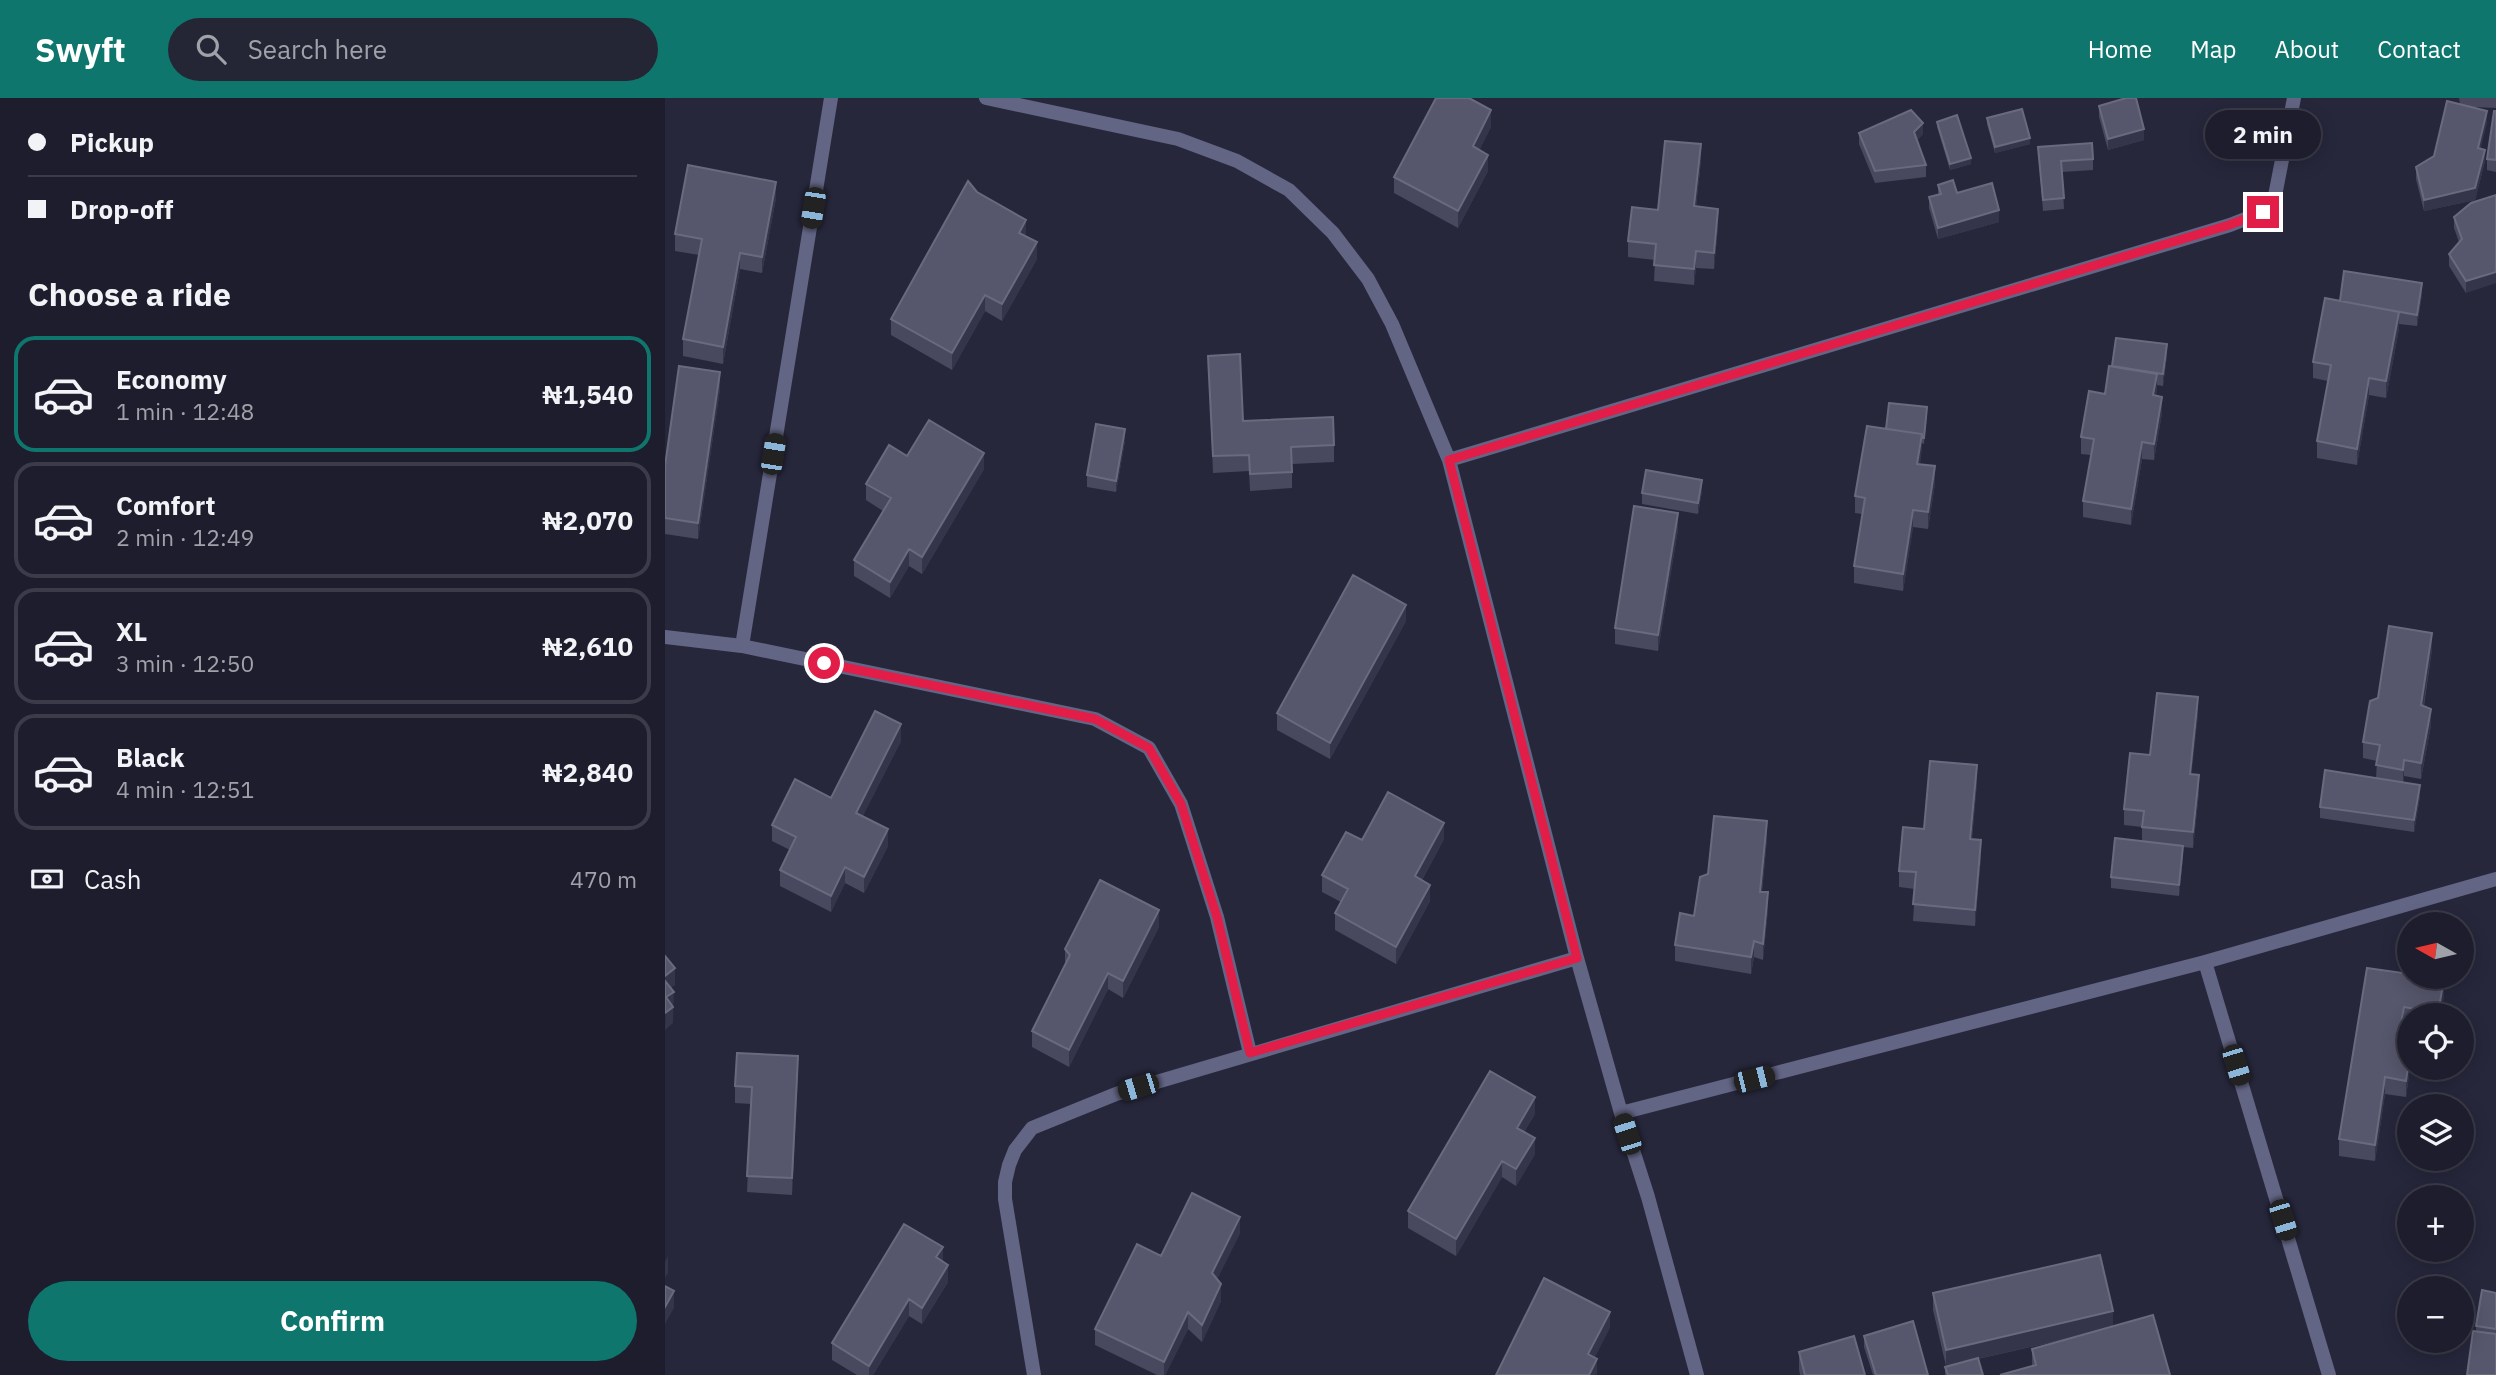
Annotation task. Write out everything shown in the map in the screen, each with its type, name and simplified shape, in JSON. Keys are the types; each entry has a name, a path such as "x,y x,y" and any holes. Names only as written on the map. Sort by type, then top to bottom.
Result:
{"lane":[{"path":"742,646 831,98"},
{"path":"986,98 1178,139 1237,161 1289,190 1333,233 1368,279 1391,324 1449,460 1577,958 1648,1197 1697,1375"},
{"path":"1449,460 2203,233 2263,212 2274,201 2294,98"},
{"path":"665,636 742,646 1095,719 1149,748 1181,804 1217,917 1250,1053"},
{"path":"1621,1113 2205,962 2496,879"},
{"path":"1034,1375 1005,1199 1005,1182 1015,1150 1032,1128 1116,1094 1577,958"},
{"path":"2205,962 2329,1375"}],"building":[{"path":"1436,98 1469,98 1491,110 1473,146 1488,155 1458,211 1394,177"},
{"path":"2126,98 2136,98 2144,129 2108,139 2099,106"},
{"path":"2447,101 2487,111 2478,148 2485,150 2475,188 2424,200 2416,167 2434,156"},
{"path":"2022,109 2030,138 1995,147 1987,118"},
{"path":"1911,110 1923,123 1914,132 1926,165 1875,171 1859,133"},
{"path":"2496,111 2496,160 2487,159"},
{"path":"1957,115 1971,158 1950,164 1937,122"},
{"path":"1665,141 1701,144 1694,206 1718,209 1714,253 1696,251 1694,269 1654,265 1656,244 1628,241 1632,207 1658,210"},
{"path":"2092,143 2093,159 2061,161 2064,198 2043,200 2038,147"},
{"path":"688,165 776,182 762,257 740,253 723,347 683,339 702,239 675,234"},
{"path":"1953,180 1957,193 1992,183 1999,210 1938,228 1929,197 1941,194 1938,185"},
{"path":"968,181 977,192 1026,220 1019,233 1037,242 1002,304 985,295 952,353 891,319"},
{"path":"2496,195 2496,272 2466,281 2449,254 2462,239 2454,217 2471,203"},
{"path":"2344,271 2422,283 2417,315 2340,301"},
{"path":"2325,298 2399,312 2386,381 2369,378 2357,449 2317,441 2331,365 2313,362"},
{"path":"2116,338 2167,344 2163,374 2112,366"},
{"path":"1240,354 1243,421 1333,417 1334,445 1291,447 1292,472 1250,474 1249,455 1213,456 1208,356"},
{"path":"679,366 720,372 698,523 665,518 665,466"},
{"path":"2109,366 2157,374 2153,395 2162,397 2154,444 2142,442 2131,509 2083,501 2094,439 2081,437 2089,391 2105,394"},
{"path":"1889,403 1927,407 1924,438 1922,434 1886,429"},
{"path":"929,420 984,453 922,557 909,549 890,582 854,560 891,498 866,484 889,445 907,456"},
{"path":"1096,424 1125,429 1116,481 1087,475"},
{"path":"1867,426 1922,434 1917,464 1935,466 1928,512 1913,510 1903,574 1854,566 1865,498 1855,496"},
{"path":"1646,470 1702,480 1698,503 1642,493"},
{"path":"1634,506 1678,513 1658,635 1615,628"},
{"path":"1353,575 1406,605 1330,743 1277,713"},
{"path":"2389,626 2432,633 2421,705 2431,709 2421,763 2404,760 2403,770 2376,765 2380,745 2363,742 2370,701 2378,698"},
{"path":"2157,693 2198,697 2190,774 2199,775 2193,832 2142,827 2144,811 2124,809 2130,753 2150,755"},
{"path":"875,711 901,724 856,813 888,829 864,877 845,867 831,896 780,870 796,837 772,825 795,779 831,798"},
{"path":"1930,761 1977,765 1970,839 1981,840 1975,910 1913,904 1916,872 1899,871 1903,827 1924,829"},
{"path":"2325,770 2420,785 2414,820 2320,807"},
{"path":"1388,792 1444,823 1415,876 1430,885 1396,947 1335,913 1348,889 1322,875 1346,832 1362,840"},
{"path":"1714,816 1767,821 1760,892 1768,892 1763,944 1754,941 1751,957 1675,945 1680,913 1694,916 1700,877 1708,874"},
{"path":"2115,838 2183,846 2179,885 2111,877"},
{"path":"1100,880 1159,910 1123,981 1108,973 1069,1050 1032,1031 1070,955 1065,949"},
{"path":"665,956 675,968 665,976"},
{"path":"2367,968 2397,972 2397,989 2442,989 2440,1003 2397,1003 2397,1079 2385,1077 2375,1145 2339,1139"},
{"path":"665,981 674,992 666,997 673,1007 665,1013"},
{"path":"737,1053 798,1056 792,1178 747,1176 752,1087 735,1086"},
{"path":"1490,1071 1535,1097 1517,1128 1535,1138 1516,1169 1502,1161 1456,1239 1408,1211"},
{"path":"1192,1193 1240,1217 1212,1273 1221,1284 1202,1325 1188,1312 1164,1362 1095,1329 1137,1244 1161,1256"},
{"path":"904,1224 943,1247 936,1257 948,1265 922,1308 909,1299 869,1366 832,1343"},
{"path":"2100,1255 2113,1311 1946,1350 1933,1293"},
{"path":"1544,1278 1610,1312 1588,1354 1597,1359 1589,1375 1496,1375"},
{"path":"665,1286 674,1291 665,1307"},
{"path":"2482,1290 2496,1293 2496,1329 2476,1326"},
{"path":"2153,1315 2170,1375 2000,1375 2036,1365 2032,1349"},
{"path":"1913,1321 1928,1375 1876,1375 1864,1336"},
{"path":"2474,1331 2496,1334 2496,1375 2467,1375 2470,1353 2474,1353"},
{"path":"1854,1336 1865,1375 1805,1375 1799,1352"},
{"path":"1978,1358 1983,1375 1948,1375 1945,1367"}],"route":[{"path":"824,663 1095,719 1149,748 1181,804 1217,917 1250,1053 1577,958 1449,460 2229,225 2263,212"}]}
